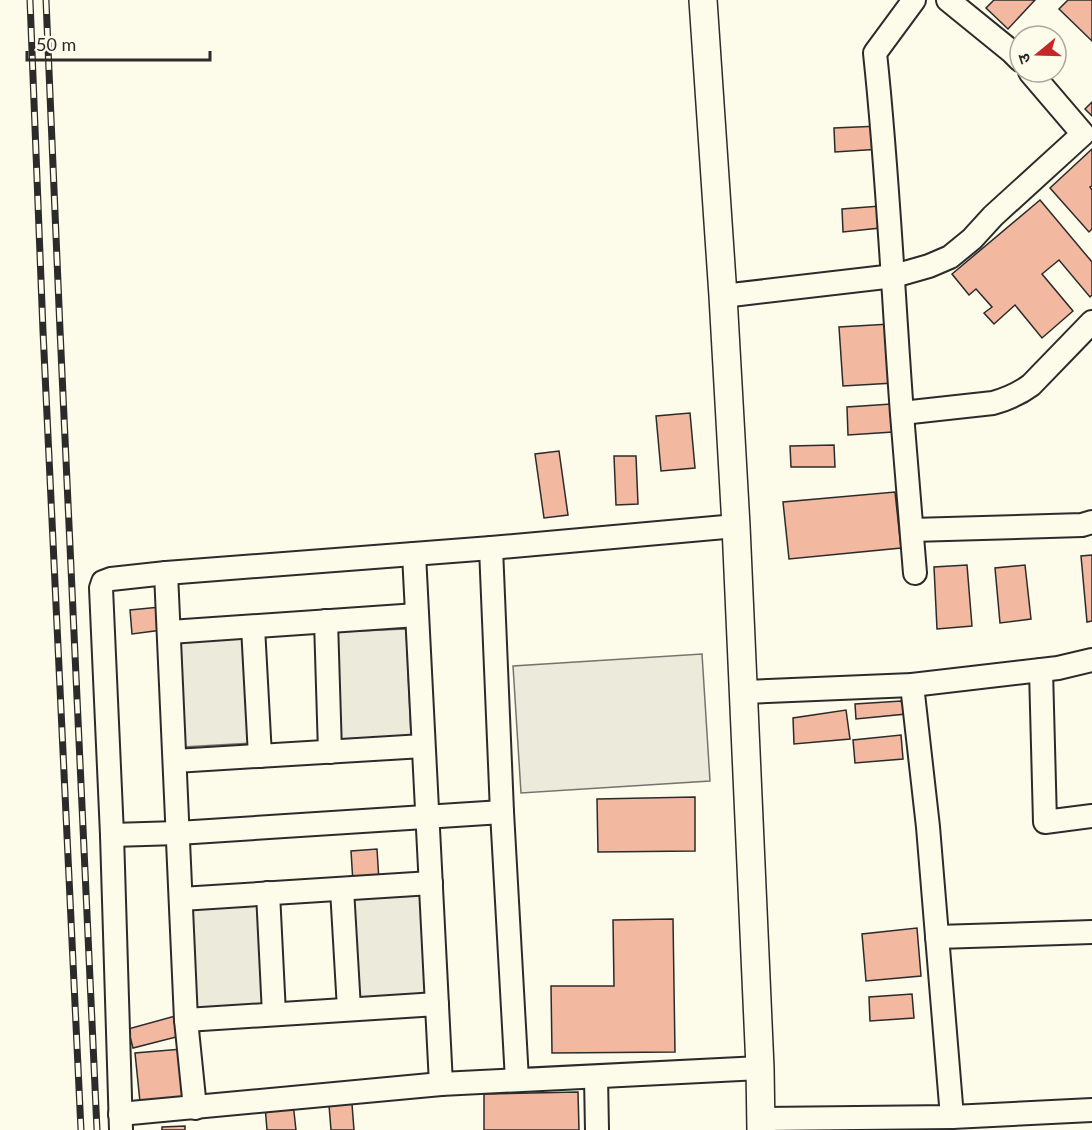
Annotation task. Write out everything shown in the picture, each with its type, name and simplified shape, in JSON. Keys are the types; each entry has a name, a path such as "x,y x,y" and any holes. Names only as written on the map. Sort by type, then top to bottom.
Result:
{"street":[{"path":"703,0 736,526 760,1068 760,1125 1092,1110"},
{"path":"914,0 875,53 882,112 915,573"},
{"path":"948,0 1008,49"},
{"path":"723,296 894,276 950,257 1083,134 1040,84"},
{"path":"902,413 993,403 1020,393 1031,386 1092,322"},
{"path":"912,530 1082,525 1092,522"},
{"path":"736,526 166,573 109,579 101,585 121,1122 195,1108 441,1084 760,1068"},
{"path":"491,548 502,812 517,1080"},
{"path":"414,554 441,1084"},
{"path":"166,573 186,1020 195,1108"},
{"path":"170,632 417,615"},
{"path":"326,621 330,752"},
{"path":"254,627 260,756"},
{"path":"744,692 912,685 1058,668 1092,660"},
{"path":"1041,670 1045,822 1092,816"},
{"path":"912,685 928,827 952,1117"},
{"path":"175,761 423,746"},
{"path":"112,835 178,833 502,812"},
{"path":"181,899 431,883"},
{"path":"342,889 349,1009"},
{"path":"268,893 274,1014"},
{"path":"937,937 1092,932"},
{"path":"186,1020 436,1004"},
{"path":"596,1077 597,1130"}],"shaded area":[{"path":"406,629 411,736 340,739 335,632"},
{"path":"248,637 253,743 182,747 177,640"},
{"path":"702,654 710,781 521,793 513,666"},
{"path":"421,892 426,998 355,1002 350,895"},
{"path":"260,902 265,1008 194,1012 189,905"}],"building":[{"path":"994,0 1035,0 1013,24 1008,24 1008,29 986,8"},
{"path":"1068,0 1092,0 1092,41 1059,9"},
{"path":"1092,102 1092,116 1085,109"},
{"path":"880,126 881,149 835,152 834,128"},
{"path":"1092,149 1092,186 1090,187 1092,190 1092,229 1089,232 1050,188"},
{"path":"1040,200 1092,262 1092,295 1090,297 1059,260 1042,274 1073,311 1042,338 1015,305 994,324 984,313 992,307 976,289 969,295 952,274"},
{"path":"880,206 880,228 843,232 842,209"},
{"path":"890,324 894,383 843,386 839,327"},
{"path":"891,404 893,432 848,435 847,407"},
{"path":"690,413 695,468 661,471 656,416"},
{"path":"834,445 835,467 791,467 790,446"},
{"path":"559,451 568,515 544,518 535,454"},
{"path":"614,456 636,456 638,504 616,505"},
{"path":"895,492 901,548 789,559 783,502"},
{"path":"1092,555 1092,621 1087,622 1081,556"},
{"path":"967,565 972,626 937,629 934,567"},
{"path":"1025,565 1031,619 1000,623 995,568"},
{"path":"160,607 162,630 132,634 130,610"},
{"path":"901,701 906,714 856,719 855,704"},
{"path":"846,710 850,739 794,744 793,718"},
{"path":"901,735 903,759 855,763 853,740"},
{"path":"695,797 695,851 598,852 597,799"},
{"path":"377,849 379,881 353,883 351,851"},
{"path":"673,919 675,1052 552,1053 551,986 614,986 613,920"},
{"path":"917,928 921,976 866,981 862,934"},
{"path":"912,994 914,1018 870,1021 869,997"},
{"path":"179,1015 184,1035 133,1048 128,1029"},
{"path":"182,1049 186,1098 140,1102 135,1053"},
{"path":"578,1092 579,1130 484,1130 484,1094"},
{"path":"293,1103 296,1130 267,1130 265,1106"},
{"path":"352,1104 354,1130 331,1130 329,1105"},
{"path":"185,1126 185,1130 162,1130 162,1127"}],"railway":[{"path":"30,0 43,331 81,1130"},
{"path":"46,0 97,1130"}]}
